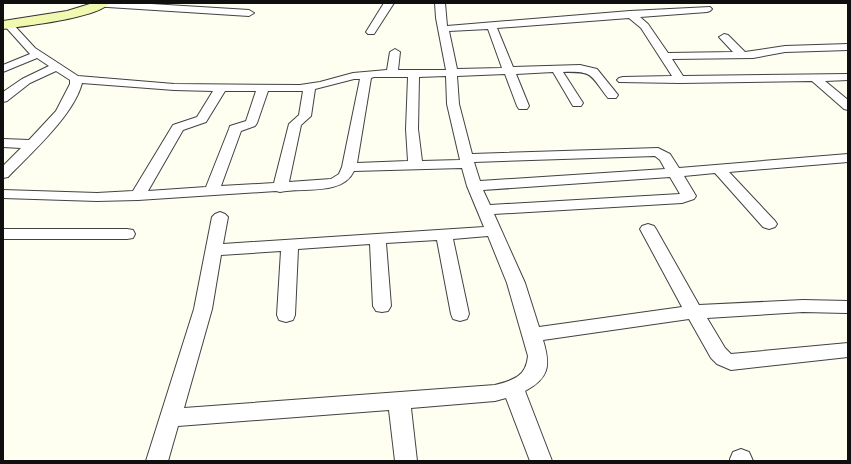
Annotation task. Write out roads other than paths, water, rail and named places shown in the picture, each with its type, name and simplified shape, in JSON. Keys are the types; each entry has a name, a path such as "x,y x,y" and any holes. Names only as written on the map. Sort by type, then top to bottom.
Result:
{"street":[{"path":"92,3 249,13"},
{"path":"5,24 76,13 89,10 103,3"},
{"path":"371,32 389,3"},
{"path":"170,418 495,393 513,388 528,380 537,369 538,356 516,283 474,186 467,161 453,104 450,73 451,65 442,24 440,3"},
{"path":"442,24 491,25 707,9"},
{"path":"630,14 644,26 680,80"},
{"path":"5,24 31,50 75,78 174,88 263,89 310,87 366,75 580,68 593,71 612,95"},
{"path":"491,25 523,106"},
{"path":"724,37 742,55"},
{"path":"665,56 753,55 785,49 848,47"},
{"path":"392,74 395,52"},
{"path":"3,69 38,54"},
{"path":"5,95 26,82 57,67"},
{"path":"556,69 577,103"},
{"path":"414,73 412,129 415,166"},
{"path":"3,194 97,197 138,196 280,188 334,183 341,180 346,175 349,167 366,75"},
{"path":"623,80 848,77"},
{"path":"3,174 49,127 61,112 76,84 75,78"},
{"path":"815,78 848,106"},
{"path":"280,188 295,124 305,116 310,87"},
{"path":"138,196 178,128 202,119 221,88"},
{"path":"211,192 235,129 251,123 263,89"},
{"path":"3,143 32,144"},
{"path":"349,167 415,166 467,161 652,151 662,154 676,172 689,196 687,198 484,210"},
{"path":"474,186 719,169 848,158"},
{"path":"719,169 769,224"},
{"path":"157,461 203,310 220,217"},
{"path":"648,229 694,312 718,353 724,359 731,362 848,350"},
{"path":"214,250 493,231"},
{"path":"3,234 127,234"},
{"path":"444,234 460,314"},
{"path":"378,239 382,306"},
{"path":"286,315 290,245"},
{"path":"532,335 694,312 803,306 846,307"},
{"path":"513,388 541,461"},
{"path":"399,401 406,461"}]}
